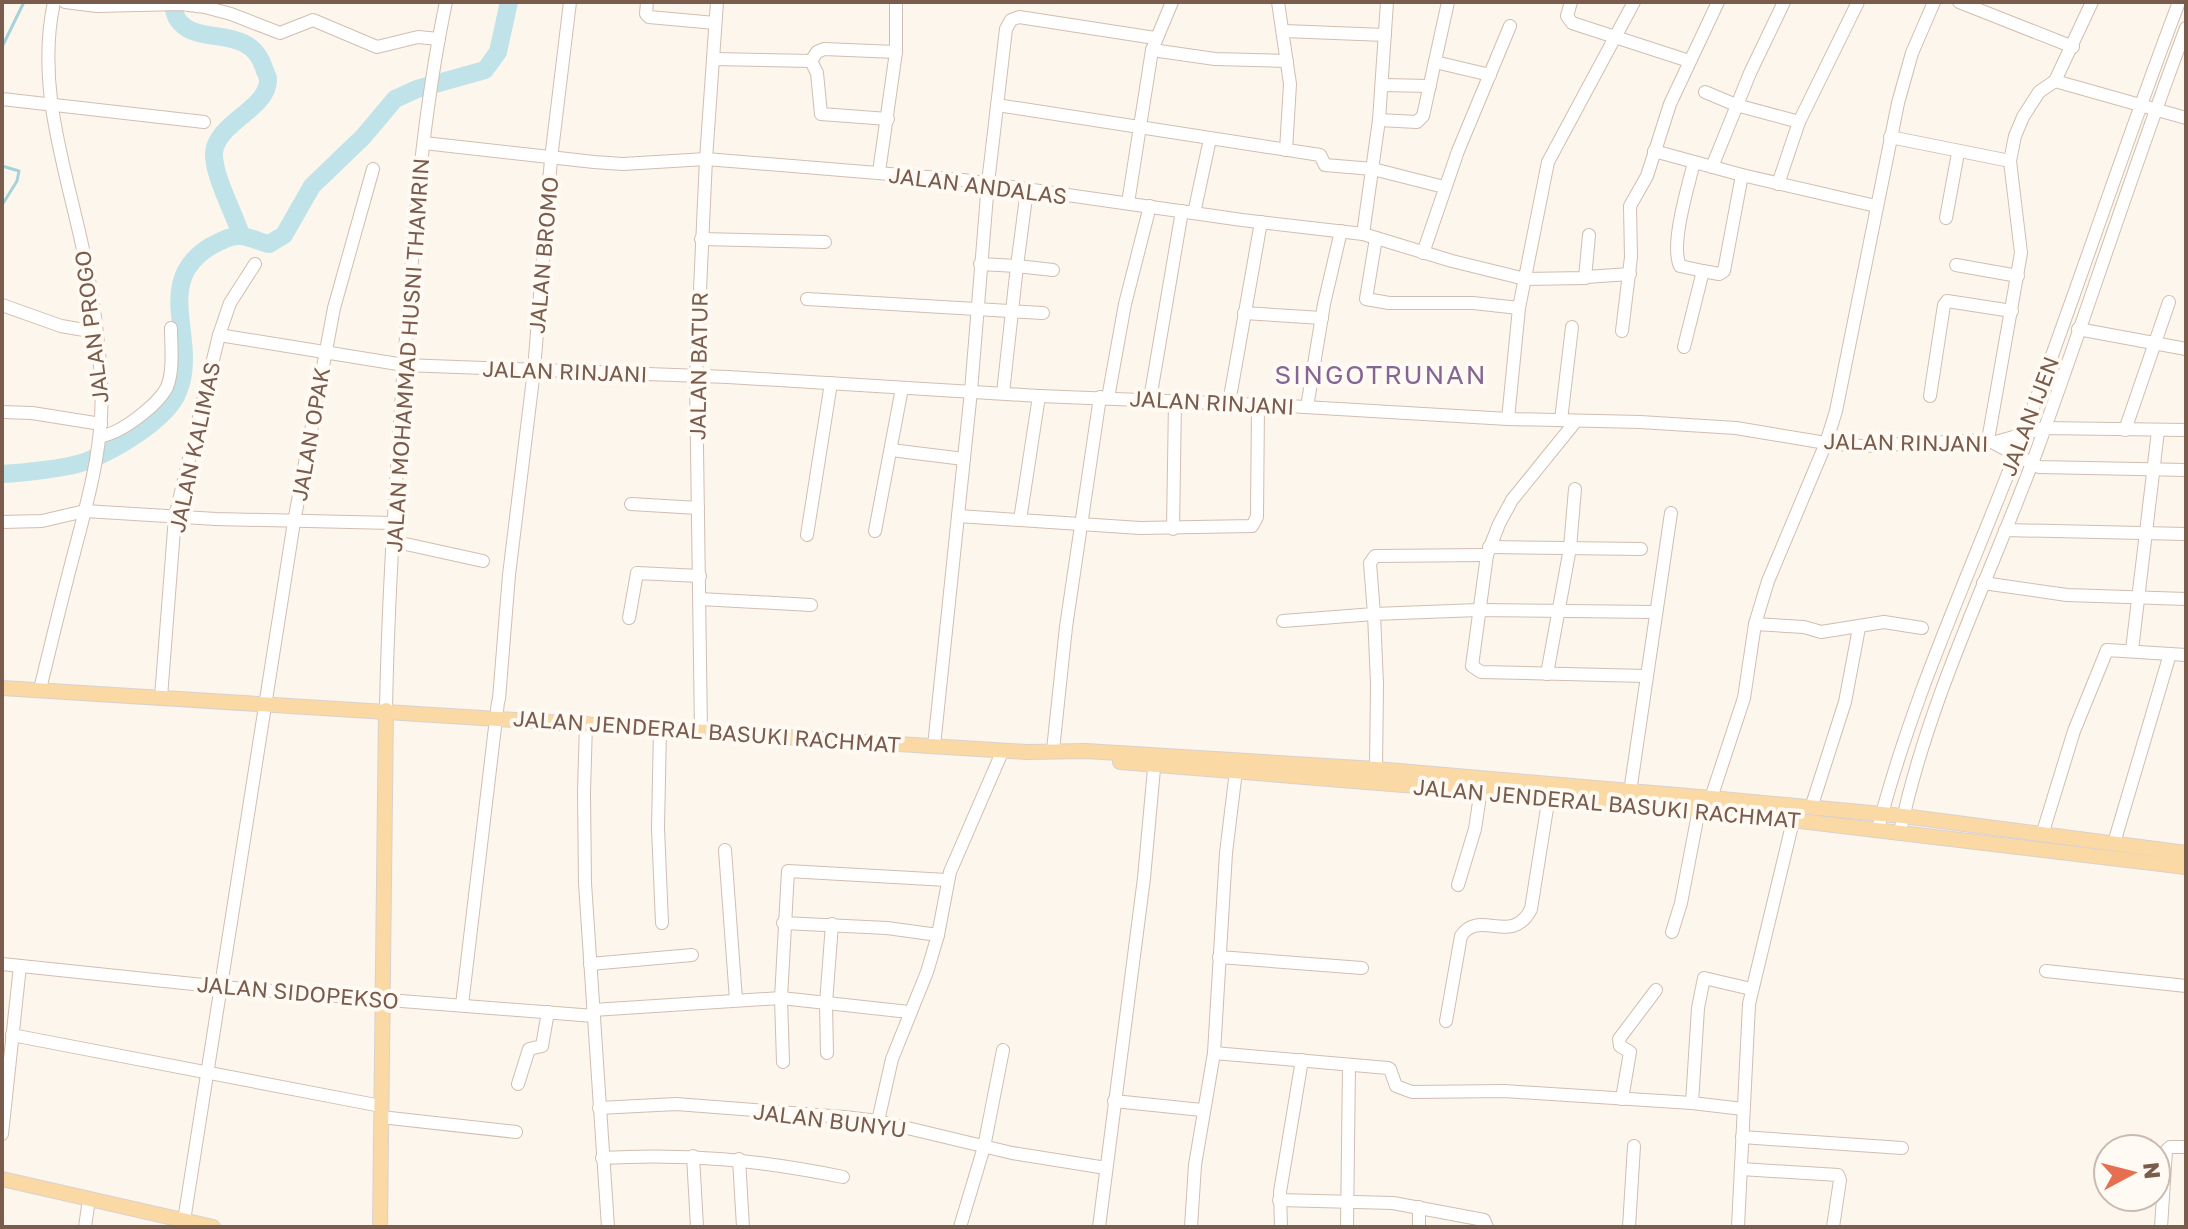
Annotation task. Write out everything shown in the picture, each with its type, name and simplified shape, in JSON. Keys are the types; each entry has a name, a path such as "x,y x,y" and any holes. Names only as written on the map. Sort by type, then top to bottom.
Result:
{"main road":[{"name":"JALAN JENDERAL BASUKI RACHMAT","path":"2,688 1027,752 1053,750 1236,771 1481,789 1500,786 1711,798 1811,808 1880,822 1900,832 2186,867"},
{"path":"380,1227 386,710"},
{"name":"JALAN JENDERAL BASUKI RACHMAT","path":"1027,752 1046,757 1376,769 1549,796 1793,821 1880,822 1903,816 2186,853"},
{"path":"2,1179 184,1224 213,1227"}],"street":[{"name":"JALAN PROGO","path":"40,689 101,435 101,382 85,260 50,105 49,31 54,2"},
{"path":"65,2 97,6 181,4 234,8 280,33 288,32 308,20 319,21 377,47 418,37 439,39"},
{"name":"JALAN MOHAMMAD HUSNI THAMRIN","path":"386,710 393,523 413,236 430,91 446,2"},
{"name":"JALAN BROMO","path":"462,1005 497,718 509,575 534,370 551,159 570,2"},
{"path":"647,2 648,17 715,23"},
{"name":"JALAN BATUR","path":"701,731 696,377 701,239 717,2"},
{"path":"879,172 896,52 896,2"},
{"path":"1128,203 1154,44 1172,2"},
{"path":"1278,2 1284,31 1290,101 1286,150"},
{"path":"1363,234 1379,120 1387,2"},
{"path":"1379,120 1417,122 1423,116 1448,2"},
{"path":"1571,2 1567,16 1569,21 1689,61"},
{"path":"1508,419 1519,308 1548,162 1634,2"},
{"path":"1712,167 1736,105 1784,2"},
{"path":"1778,184 1799,122 1858,2"},
{"path":"1711,798 1744,698 1755,624 1778,553 1826,443 1845,370 1890,137 1912,53 1934,2"},
{"path":"1959,2 2073,47"},
{"path":"2092,2 2055,81 2039,92 2015,136 2010,161 2021,253 1992,441 2044,428 2186,430"},
{"name":"JALAN IJEN","path":"1880,822 1935,657 2023,433 2179,2"},
{"path":"1622,331 1630,274 1630,206 1647,176 1689,61 1715,3"},
{"path":"934,746 971,391 988,183 1003,42 1011,20 1019,17 1039,19 1215,59 1287,61"},
{"path":"1423,253 1444,187 1510,26"},
{"name":"JALAN IJEN","path":"1900,832 1932,722 2031,465 2186,28"},
{"path":"1284,31 1385,35"},
{"path":"811,61 815,53 822,49 896,52"},
{"path":"713,59 811,61"},
{"path":"811,61 817,73 821,114 888,119"},
{"path":"1435,62 1490,75"},
{"path":"2055,81 2186,118"},
{"path":"1382,85 1430,86"},
{"path":"1705,92 1736,105 1799,122"},
{"path":"2,99 204,122"},
{"path":"997,105 1320,155 1325,165 1373,169 1444,187"},
{"path":"1890,137 2010,161"},
{"path":"1150,399 1188,212 1210,139"},
{"name":"JALAN ANDALAS","path":"424,143 551,159 623,164 706,159 988,183 1363,234 1525,279 1630,274"},
{"path":"1654,151 1876,206"},
{"path":"1946,218 1958,153"},
{"path":"1694,162 1679,236 1677,261 1680,266 1723,273 1742,175"},
{"name":"JALAN OPAK","path":"184,1224 294,522 324,354 373,169"},
{"path":"1003,393 1027,190"},
{"path":"1053,750 1066,627 1104,397 1150,206"},
{"path":"1229,403 1261,222"},
{"path":"1307,407 1341,231"},
{"path":"1586,277 1589,235"},
{"path":"1376,238 1366,299 1389,303 1473,303 1519,308"},
{"path":"701,239 825,242"},
{"path":"219,335 230,303 255,264"},
{"path":"980,264 1053,270"},
{"path":"1956,265 2018,276"},
{"path":"1684,347 1703,271"},
{"path":"807,299 1043,313"},
{"path":"1930,396 1946,303 1952,301 2012,311"},
{"path":"2125,430 2169,302"},
{"path":"2,305 61,326 96,332"},
{"path":"1244,313 1322,318"},
{"path":"1561,420 1572,327"},
{"path":"2,412 32,413 101,435 113,434 152,404 166,388 171,361 171,328"},
{"path":"2078,329 2186,349"},
{"name":"JALAN KALIMAS","path":"161,697 175,517 219,335 404,365"},
{"name":"JALAN RINJANI","path":"404,365 1736,428 1862,446 1992,441 2031,465"},
{"path":"807,535 831,383"},
{"path":"875,531 902,388"},
{"path":"1020,520 1039,396"},
{"path":"1173,529 1175,401"},
{"path":"958,516 1173,529 1247,527 1255,524 1257,517 1258,404"},
{"path":"1576,421 1512,500 1488,551 1472,663 1481,672 1646,676"},
{"path":"2132,650 2158,431"},
{"path":"891,450 964,459"},
{"path":"2031,465 2186,470"},
{"path":"1547,674 1570,548 1575,489"},
{"path":"631,504 698,508"},
{"path":"2,522 42,521 85,511 294,522 393,523"},
{"path":"1630,792 1671,513"},
{"path":"2005,530 2186,534"},
{"path":"392,541 483,561"},
{"path":"1376,769 1377,684 1370,563 1373,556 1570,548 1641,549"},
{"path":"629,618 637,573 700,576"},
{"path":"1983,583 2067,595 2186,599"},
{"path":"700,599 811,605"},
{"path":"1283,621 1478,610 1655,612"},
{"path":"1755,624 1804,627 1821,632 1884,622 1922,628"},
{"path":"1811,808 1845,702 1859,628"},
{"path":"2042,835 2074,731 2105,653 2109,649 2186,655"},
{"path":"2114,843 2170,654"},
{"path":"586,723 584,830 608,1227"},
{"path":"660,728 658,814 662,923"},
{"path":"878,1121 892,1059 927,972 938,935 947,880 1003,750"},
{"path":"1099,1227 1144,878 1155,760"},
{"path":"1191,1227 1202,1110 1214,1053 1226,853 1236,771"},
{"path":"1458,885 1475,829 1481,789"},
{"path":"1446,1021 1461,936 1465,929 1471,925 1509,928 1526,919 1531,909 1549,796"},
{"path":"1672,932 1681,903 1699,809"},
{"path":"1738,1227 1751,989 1793,821"},
{"path":"725,850 736,1000"},
{"path":"783,1062 781,998 788,871 947,880"},
{"path":"783,923 832,924 938,935"},
{"path":"827,1053 826,1003 832,924"},
{"path":"590,964 692,955"},
{"path":"1219,957 1362,968"},
{"name":"JALAN SIDOPEKSO","path":"2,964 222,987 548,1012 594,1013 781,998 909,1012"},
{"path":"2,1134 20,966"},
{"path":"2046,971 2186,986"},
{"path":"1692,1103 1697,1016 1704,978 1751,989"},
{"path":"1622,1099 1630,1052 1620,1046 1619,1039 1656,990"},
{"path":"518,1084 529,1049 542,1046 548,1012"},
{"path":"12,1035 381,1112 516,1132"},
{"path":"960,1227 984,1147 1003,1050"},
{"path":"1214,1053 1389,1069 1396,1086 1412,1092 1504,1091 1743,1109"},
{"path":"1281,1227 1279,1200 1302,1060"},
{"path":"1347,1227 1349,1065"},
{"path":"1114,1101 1202,1110"},
{"name":"JALAN BUNYU","path":"599,1108 676,1104 878,1121 984,1147 1106,1168"},
{"path":"1742,1137 1902,1148"},
{"path":"1629,1227 1634,1146"},
{"path":"2161,1227 2166,1151 2170,1147 2186,1147"},
{"path":"602,1158 693,1156 739,1159 843,1177"},
{"path":"693,1156 697,1227"},
{"path":"739,1159 743,1227"},
{"path":"1741,1169 1838,1175 1840,1180 1833,1227"},
{"path":"85,1227 89,1199"},
{"path":"1279,1200 1347,1200 1419,1207 1484,1220 1487,1227"},
{"path":"1419,1207 1419,1227"}],"waterway":[{"path":"2,47 24,2"},
{"path":"172,2 177,18 187,28 247,45 257,54 268,77 266,90 260,99 223,133 214,153 220,183 241,235"},
{"path":"2,474 58,468 87,461 125,442 163,413 178,392 183,372 180,294 183,277 193,261 211,246 229,238 243,236 269,244 284,235 312,186 363,137 395,99 417,89 485,70 498,52 509,2"},
{"path":"2,166 19,171 17,181 2,205"}],"district":[{"name":"SINGOTRUNAN","path":"1381,374"}]}
